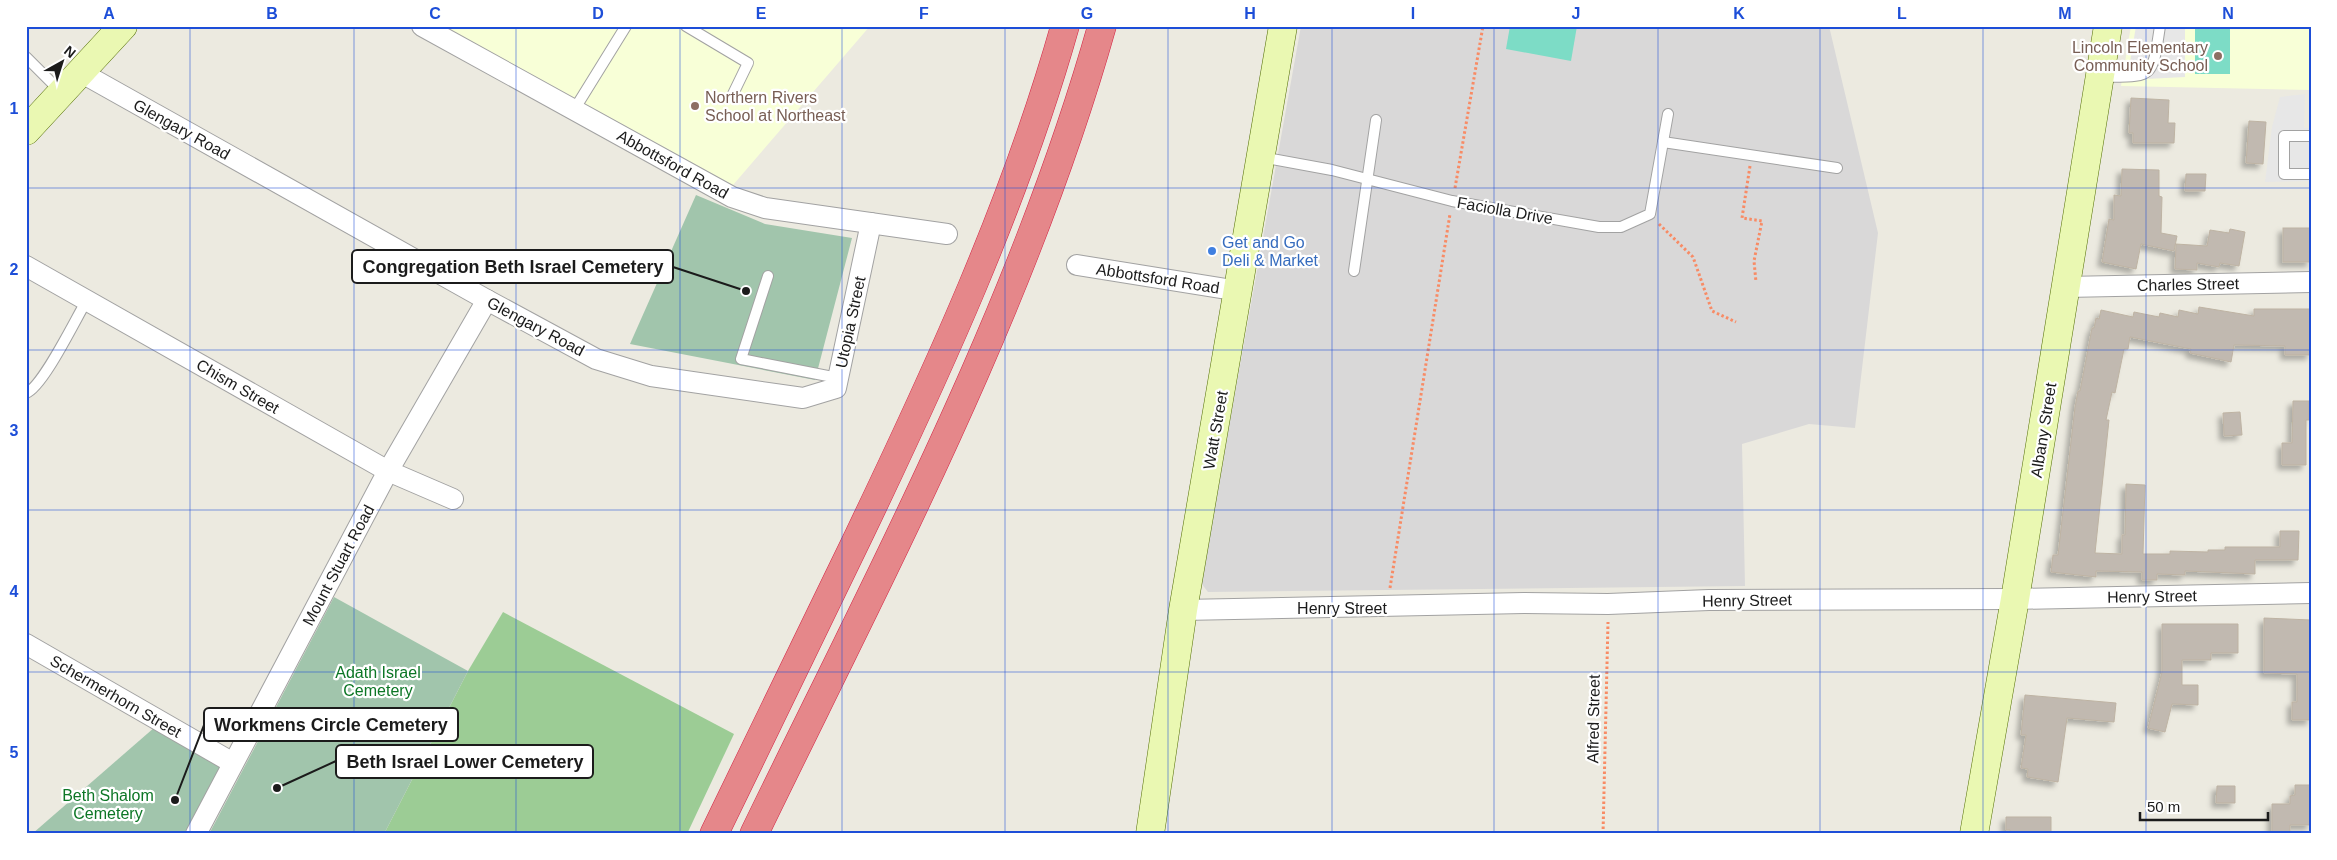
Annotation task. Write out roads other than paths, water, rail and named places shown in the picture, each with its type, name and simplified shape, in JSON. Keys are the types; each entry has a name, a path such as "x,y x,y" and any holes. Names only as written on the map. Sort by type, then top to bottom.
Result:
{"highway":[{"path":"714,834 903,443 958,321 1024,149 1065,26"},
{"path":"754,834 940,450 992,335 1058,161 1102,26"}],"street":[{"path":"26,131 82,73 123,26"},
{"name":"Abbottsford Road","path":"422,26 732,197 765,208 947,234"},
{"name":"Watt Street","path":"1150,834 1183,610 1283,26"},
{"name":"Albany Street","path":"1974,834 2015,599 2108,26"},
{"name":"Glengary Road","path":"82,73 486,300 596,359 652,376 804,398"},
{"name":"Utopia Street","path":"804,398 836,388 871,223"},
{"name":"Abbottsford Road","path":"1077,265 1239,291"},
{"name":"Chism Street","path":"26,266 388,471 453,499"},
{"name":"Charles Street","path":"2066,287 2311,282"},
{"name":"Mount Stuart Road","path":"196,834 388,471 486,300"},
{"name":"Henry Street","path":"1183,610 1524,603 1608,604 1709,600 2015,599 2311,592"},
{"name":"Schermerhorn Street","path":"26,644 232,763"}],"lane":[{"path":"574,110 626,26"},
{"path":"686,26 748,63 732,96"},
{"path":"2100,78 2142,76 2148,72 2153,65 2160,26"},
{"path":"26,58 62,94"},
{"path":"1668,114 1663,142 1837,168"},
{"path":"1354,271 1376,120"},
{"path":"2311,136 2284,136 2284,174 2311,174"},
{"name":"Faciolla Drive","path":"1260,157 1366,179 1452,201 1599,227 1621,227 1650,214 1663,142"},
{"path":"768,276 740,359 838,378"},
{"path":"26,393 37,385 50,366 86,300"}],"place":[{"name":"Lincoln Elementary Community School","path":"2218,56"},
{"name":"Northern Rivers School at Northeast","path":"695,106"},
{"name":"Get and Go Deli & Market","path":"1212,251"},
{"name":"Congregation Beth Israel Cemetery","path":"746,291"},
{"name":"Beth Israel Lower Cemetery","path":"277,788"},
{"name":"Workmens Circle Cemetery","path":"175,800"}],"park label":[{"name":"Adath Israel Cemetery","path":"378,681"},
{"name":"Beth Shalom Cemetery","path":"108,804"}]}
